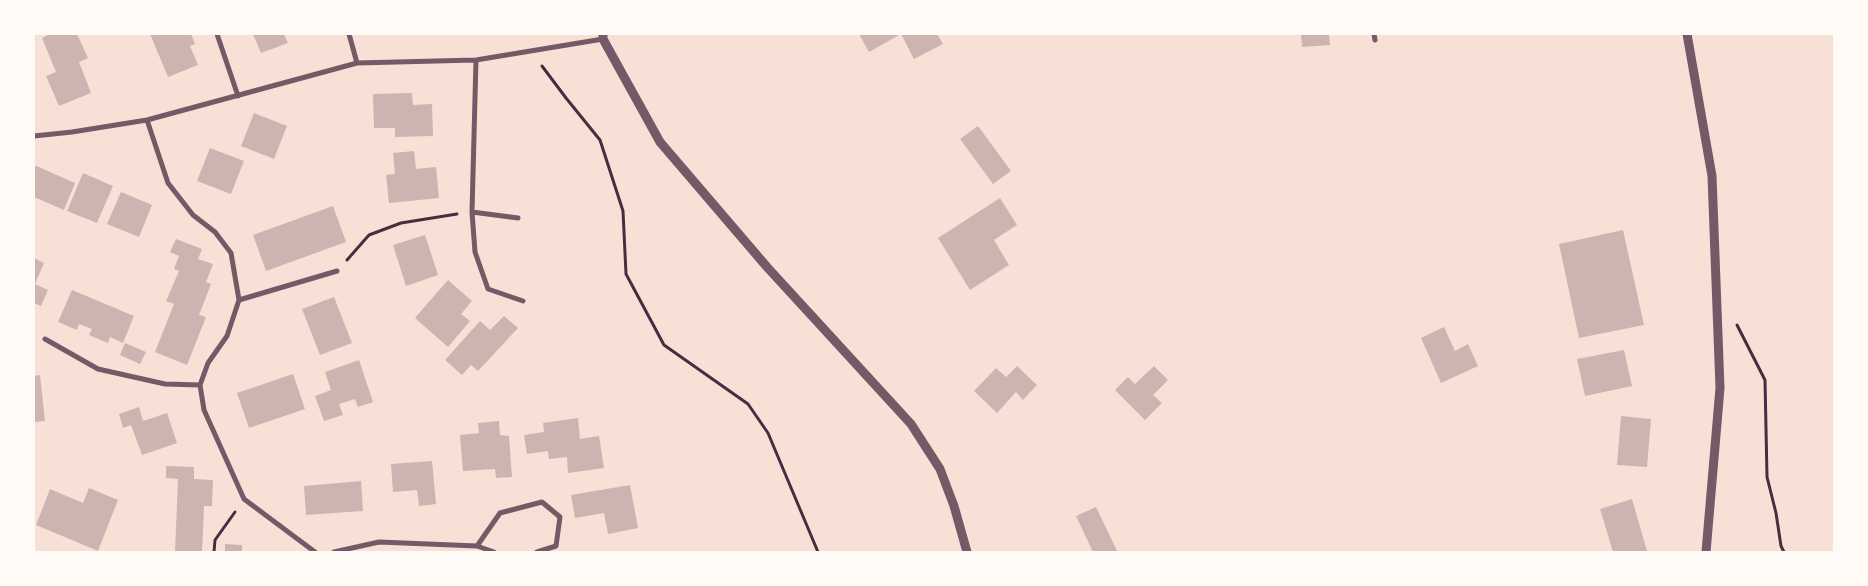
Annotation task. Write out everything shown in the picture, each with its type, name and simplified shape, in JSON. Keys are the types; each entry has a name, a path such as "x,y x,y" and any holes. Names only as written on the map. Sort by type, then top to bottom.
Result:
{"street":[{"path":"217,34 238,96"},
{"path":"349,34 357,63"},
{"path":"1687,34 1712,176 1720,388 1706,552"},
{"path":"34,136 147,120 357,63 476,60 532,51 603,36 660,142 767,267 912,424 940,469 954,506 967,552"},
{"path":"476,60 472,212 475,252 488,288 523,301"},
{"path":"147,120 168,182 194,215 214,232 231,253 239,300 227,336 208,363 200,385 204,410 244,499 316,552"},
{"path":"472,212 518,218"},
{"path":"239,300 337,272"},
{"path":"45,340 98,369 165,384 200,385"},
{"path":"477,546 500,513 542,502 560,517 556,546 537,552"},
{"path":"334,552 379,542 477,546 494,552"}],"path":[{"path":"532,51 566,98 600,140 623,210 626,274 664,345 748,404 768,433 818,552"},
{"path":"337,272 369,235 401,223 472,212"},
{"path":"1734,318 1764,380 1767,477 1776,513 1781,546 1784,552"},
{"path":"214,552 215,540 244,499"}],"building":[{"path":"50,34 77,34 88,58 79,62 91,93 59,106 46,76 56,72 42,38"},
{"path":"150,34 191,34 195,44 190,46 198,65 168,77"},
{"path":"253,34 284,34 288,43 261,53"},
{"path":"859,34 901,34 869,52"},
{"path":"901,34 937,34 943,44 914,59"},
{"path":"1301,34 1329,34 1330,45 1302,47"},
{"path":"412,93 413,105 432,104 433,136 395,137 395,128 374,128 373,94"},
{"path":"254,113 287,126 274,159 241,146"},
{"path":"978,126 1011,171 993,184 960,139"},
{"path":"210,148 244,161 231,194 197,181"},
{"path":"414,151 416,169 436,167 439,198 389,203 386,175 395,174 393,153"},
{"path":"34,165 75,183 64,210 34,197"},
{"path":"83,173 113,186 97,223 67,211"},
{"path":"121,192 152,205 139,237 107,224"},
{"path":"1000,198 1017,225 994,240 1009,265 970,290 938,238"},
{"path":"333,206 346,242 266,271 253,235"},
{"path":"1623,230 1644,325 1579,338 1559,244"},
{"path":"425,235 438,275 406,286 393,245"},
{"path":"176,239 202,249 198,259 213,264 206,282 211,284 199,315 206,317 187,365 155,352 174,304 166,301 179,271 174,269 179,256 170,252"},
{"path":"34,258 44,263 35,284 48,290 41,306 34,303"},
{"path":"448,280 472,301 461,314 470,321 448,347 415,318"},
{"path":"72,290 134,316 123,343 110,337 108,343 89,335 92,329 79,324 77,330 58,322"},
{"path":"334,297 352,343 320,355 302,309"},
{"path":"504,316 518,328 478,371 471,365 462,375 445,360 480,321 490,330"},
{"path":"1444,327 1455,351 1468,344 1478,366 1441,383 1421,338"},
{"path":"125,343 146,352 140,364 120,355"},
{"path":"1624,350 1632,386 1585,396 1577,359"},
{"path":"359,360 373,402 358,407 355,399 339,404 343,415 324,421 315,396 331,390 325,372"},
{"path":"1017,366 1037,385 1023,400 1016,392 997,413 974,391 996,368 1006,377"},
{"path":"1154,366 1168,380 1153,395 1162,403 1145,420 1115,390 1128,377 1135,384"},
{"path":"293,374 305,409 249,428 237,393"},
{"path":"40,375 45,421 34,422 34,376"},
{"path":"139,407 143,421 167,413 177,443 142,455 131,425 123,428 119,414"},
{"path":"1621,416 1651,419 1647,467 1617,465"},
{"path":"578,418 580,439 599,436 604,468 568,473 567,457 549,459 548,451 527,454 524,435 544,432 543,423"},
{"path":"499,421 500,435 509,436 512,477 496,478 495,469 463,471 460,435 479,433 478,423"},
{"path":"432,461 436,504 419,506 417,490 393,492 391,464"},
{"path":"166,466 194,467 194,479 213,480 212,506 204,506 202,552 175,552 178,479 166,478"},
{"path":"361,481 363,511 306,515 304,486"},
{"path":"630,485 638,528 608,534 604,513 575,518 571,495"},
{"path":"89,488 118,500 98,551 36,525 50,489 83,503"},
{"path":"1632,499 1647,551 1613,552 1600,509"},
{"path":"1096,507 1117,551 1115,552 1093,552 1076,516"},
{"path":"225,544 242,545 242,552 225,552"}]}
